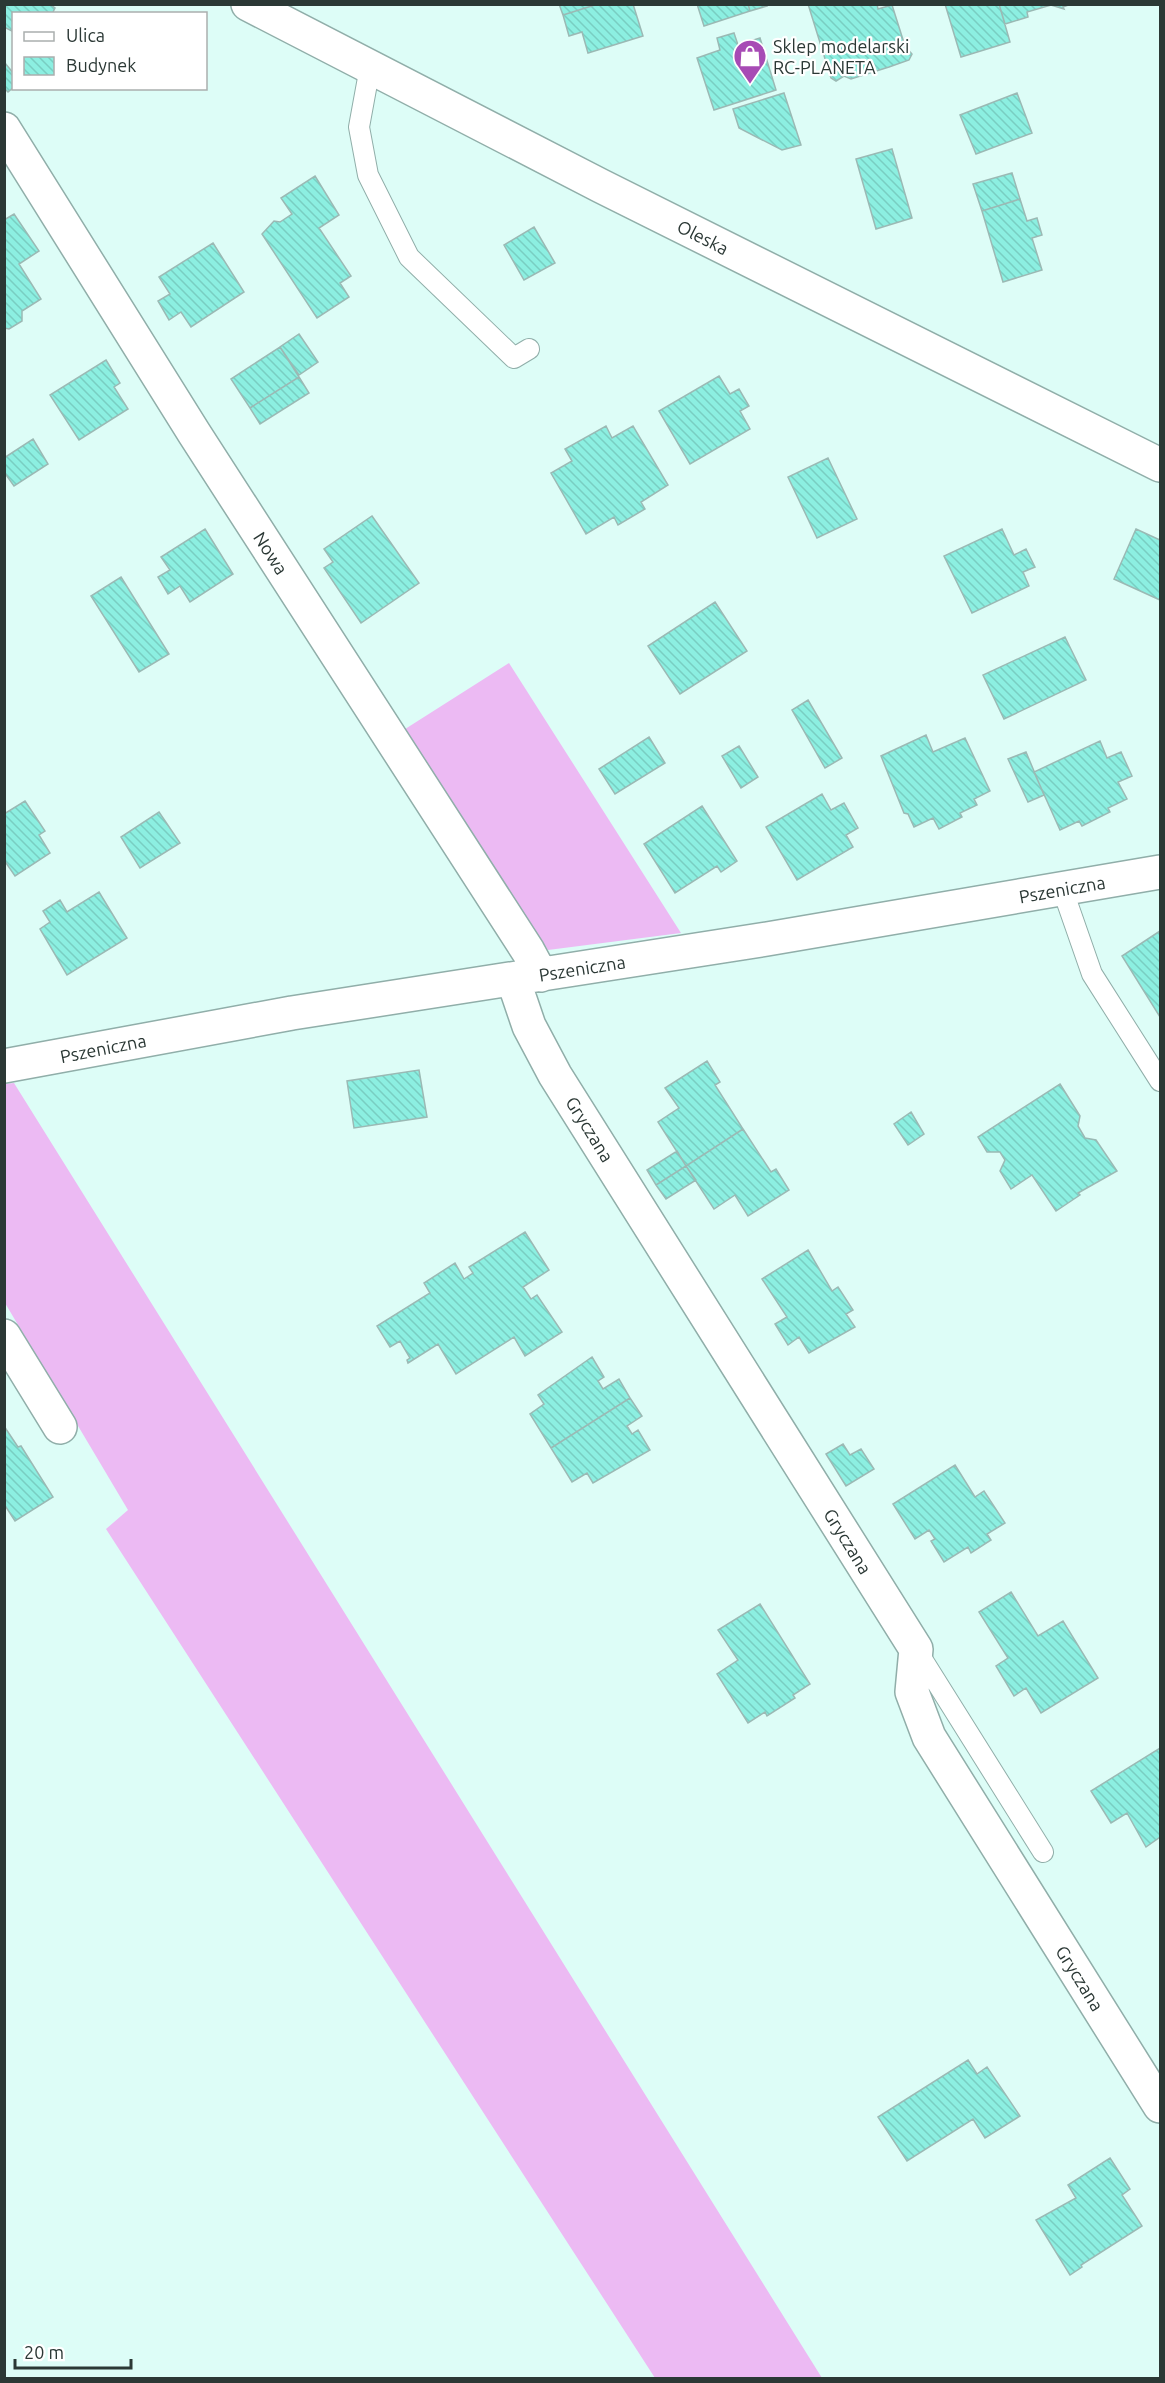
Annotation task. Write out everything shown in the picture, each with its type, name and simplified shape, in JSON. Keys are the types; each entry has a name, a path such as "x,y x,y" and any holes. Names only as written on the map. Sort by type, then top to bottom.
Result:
{"street":[{"name":"Oleska","path":"248,4 601,186 1161,465"},
{"name":"Nowa","path":"4,129 194,433 528,951 527,977"},
{"name":"Pszeniczna","path":"7,1058 527,977 1161,872"},
{"name":"Gryczana","path":"527,977 529,1026 555,1075 916,1648 912,1692 929,1737 1161,2106"},
{"path":"4,1336 60,1427"}],"lane":[{"path":"370,67 359,127 368,175 409,257 514,358 529,349"},
{"path":"1062,888 1092,974 1161,1081"},
{"path":"916,1648 1043,1851"}],"shaded area":[{"path":"509,663 681,933 548,950 402,731"},
{"path":"14,1083 822,2378 655,2378 106,1529 128,1510 5,1303 4,1084"}],"building":[{"path":"4,4 50,4 55,8 53,12 12,12 12,31 4,27"},
{"path":"559,4 598,4 563,15"},
{"path":"598,4 633,4 643,36 588,53 582,32 569,36 563,15"},
{"path":"697,4 748,4 750,11 704,26"},
{"path":"748,4 766,4 767,6 750,11"},
{"path":"808,4 877,4 878,9 892,5 905,46 912,54 909,60 851,79 844,76 836,81 831,78"},
{"path":"945,4 999,4 1010,42 961,57"},
{"path":"999,4 1071,4 1063,7 1064,9 1051,5 1027,12 1028,17 1005,24"},
{"path":"734,33 738,45 760,38 776,90 714,110 697,58 720,50 717,38"},
{"path":"5,63 12,72 12,89 8,92 4,88"},
{"path":"784,93 801,145 782,150 739,128 733,109"},
{"path":"1017,93 1032,133 976,154 960,115"},
{"path":"892,149 912,218 876,229 856,159"},
{"path":"1012,173 1020,199 982,211 973,184"},
{"path":"315,176 339,215 319,228 351,276 340,283 349,297 317,318 262,234 274,221 280,222 292,214 281,198"},
{"path":"1020,199 1027,221 1037,218 1042,235 1032,238 1042,270 1003,282 982,211"},
{"path":"14,214 39,251 19,264 41,299 22,311 22,321 9,329 4,328 4,220"},
{"path":"534,227 555,263 524,280 504,245"},
{"path":"213,243 244,292 191,327 181,312 169,320 158,301 170,294 159,277"},
{"path":"299,334 318,362 299,375 280,347"},
{"path":"280,347 299,377 250,408 231,379"},
{"path":"106,360 120,383 114,387 128,409 79,440 50,395"},
{"path":"719,376 730,394 739,389 749,406 740,411 750,429 690,464 659,411"},
{"path":"299,377 309,393 260,424 250,408"},
{"path":"606,426 612,438 633,426 668,485 641,502 645,509 618,525 614,517 586,534 551,473 572,461 565,449"},
{"path":"33,439 48,464 14,486 4,472 4,458"},
{"path":"828,458 857,519 817,538 788,477"},
{"path":"372,516 419,583 361,623 324,568 333,562 324,549"},
{"path":"205,529 233,574 190,602 180,586 168,594 158,577 170,570 161,557"},
{"path":"1002,529 1014,555 1026,549 1035,567 1023,572 1029,586 972,613 944,556"},
{"path":"1136,529 1160,540 1160,600 1114,579"},
{"path":"121,577 169,654 139,672 91,596"},
{"path":"715,602 747,651 680,694 648,646"},
{"path":"1065,637 1086,680 1004,719 983,675"},
{"path":"808,700 842,758 825,768 792,710"},
{"path":"926,735 933,752 965,738 990,791 974,799 977,805 960,813 962,817 939,829 933,818 914,827 908,814 904,813 881,756"},
{"path":"649,737 665,763 615,794 599,769"},
{"path":"1100,741 1107,758 1121,752 1132,776 1118,782 1127,799 1108,808 1110,812 1082,826 1079,821 1060,830 1034,772"},
{"path":"739,746 758,777 741,788 722,756"},
{"path":"1026,752 1044,795 1028,802 1008,759"},
{"path":"822,794 831,810 844,803 858,828 846,835 853,847 797,880 766,827"},
{"path":"25,801 45,831 39,835 50,853 15,876 4,860 4,814"},
{"path":"702,806 737,861 721,872 717,866 675,893 644,844"},
{"path":"159,812 180,843 140,868 121,837"},
{"path":"99,892 127,938 67,975 40,929 50,922 43,911 60,900 67,912"},
{"path":"1160,931 1160,1017 1122,956"},
{"path":"707,1061 720,1082 715,1085 743,1129 686,1166 658,1122 679,1108 665,1088"},
{"path":"419,1070 427,1117 354,1128 347,1081"},
{"path":"1060,1084 1080,1116 1078,1126 1085,1138 1096,1140 1117,1171 1078,1193 1080,1195 1056,1211 1032,1175 1011,1189 1000,1171 1005,1160 1000,1152 987,1152 978,1137"},
{"path":"911,1112 924,1134 908,1145 894,1124"},
{"path":"743,1129 771,1172 776,1169 789,1190 748,1216 735,1195 714,1209 686,1166"},
{"path":"677,1151 686,1166 656,1185 647,1170"},
{"path":"686,1166 696,1180 666,1199 656,1185"},
{"path":"525,1232 549,1270 523,1287 531,1299 537,1295 562,1332 525,1356 514,1337 456,1374 438,1344 408,1363 407,1360 410,1358 400,1341 390,1347 377,1326 430,1293 424,1283 455,1263 464,1279 473,1273 469,1267"},
{"path":"808,1250 832,1291 838,1287 853,1310 846,1314 855,1327 809,1353 799,1337 788,1345 775,1324 787,1317 762,1279"},
{"path":"592,1357 604,1377 598,1381 603,1389 619,1379 630,1398 551,1448 530,1414 544,1404 538,1395"},
{"path":"630,1398 642,1416 627,1426 632,1434 638,1430 650,1450 593,1483 587,1473 572,1482 551,1448"},
{"path":"4,1426 18,1447 21,1446 53,1497 15,1521 4,1504"},
{"path":"843,1444 850,1455 861,1449 874,1469 846,1486 826,1454"},
{"path":"955,1465 975,1497 984,1491 1005,1523 987,1534 991,1540 971,1553 968,1547 944,1562 931,1541 935,1539 929,1530 915,1539 893,1504"},
{"path":"1011,1592 1038,1636 1063,1621 1098,1678 1041,1713 1026,1688 1014,1696 996,1666 1008,1658 979,1612"},
{"path":"760,1604 810,1684 793,1695 795,1698 767,1716 765,1712 748,1723 717,1674 738,1660 718,1630"},
{"path":"1160,1748 1160,1837 1146,1847 1127,1813 1111,1823 1091,1791"},
{"path":"968,2060 977,2074 987,2067 1020,2116 985,2138 973,2119 907,2161 878,2117"},
{"path":"1110,2158 1130,2189 1122,2195 1142,2226 1081,2265 1082,2267 1070,2275 1036,2220 1076,2198 1068,2185"}],"place":[{"name":"Sklep modelarski RC-PLANETA","path":"750,85"}]}
